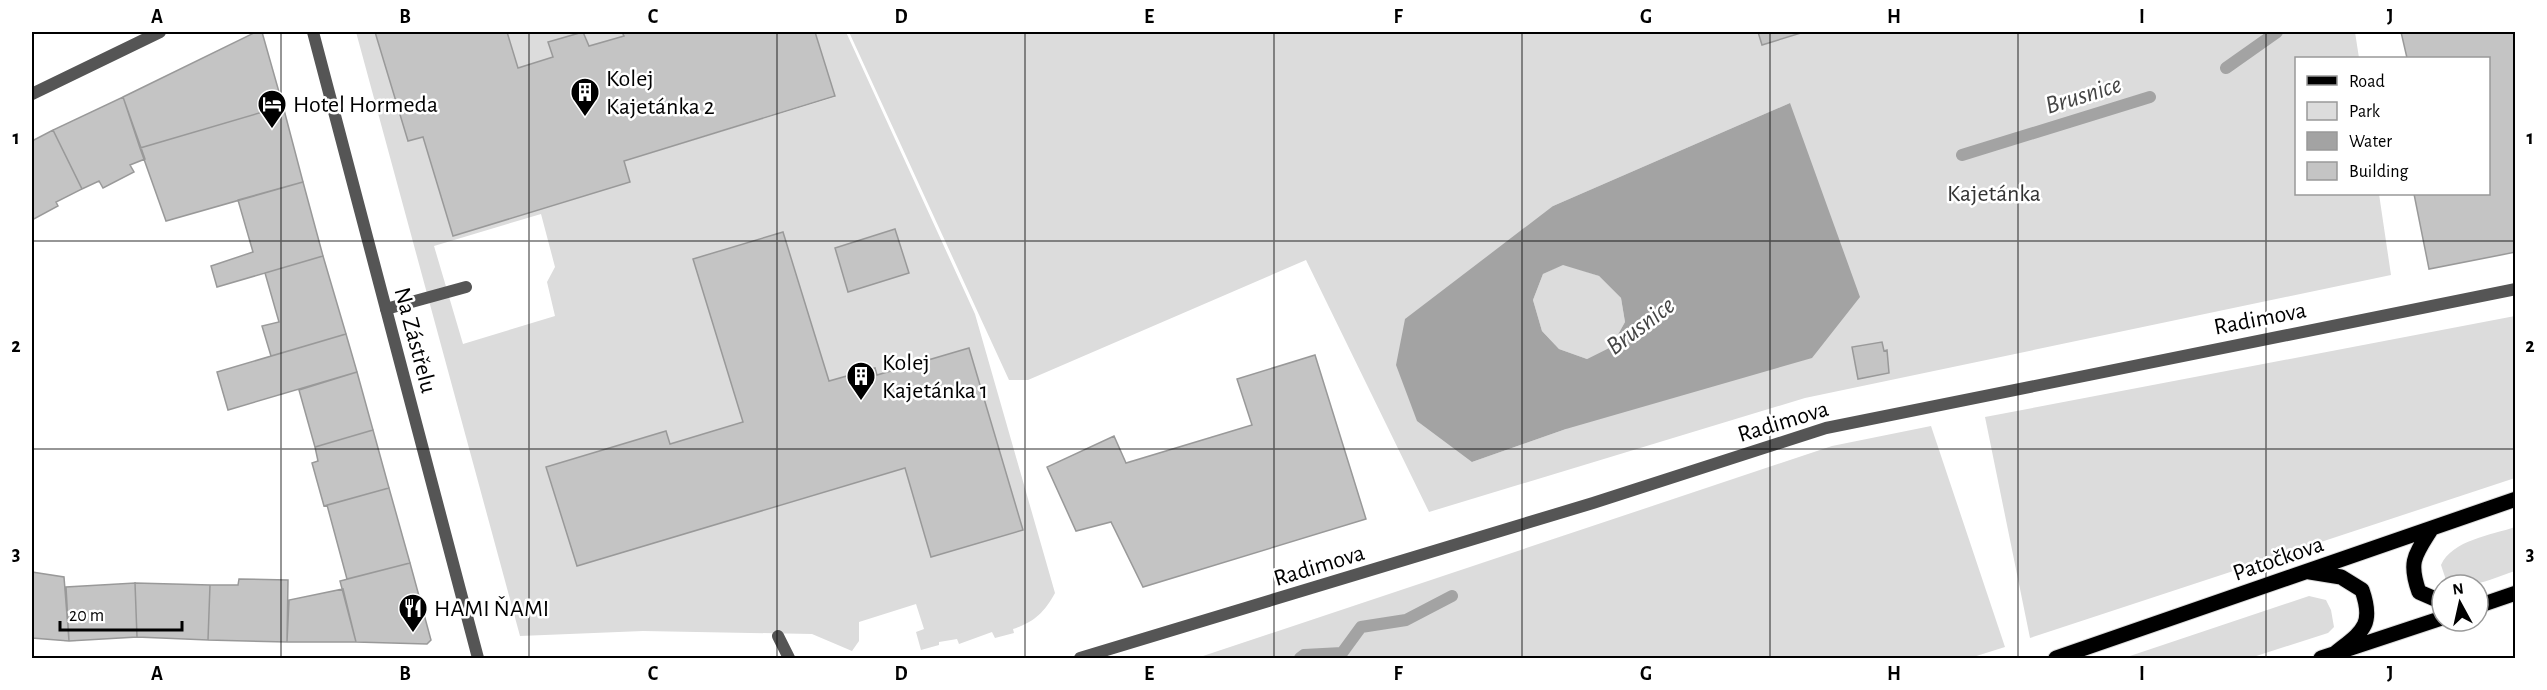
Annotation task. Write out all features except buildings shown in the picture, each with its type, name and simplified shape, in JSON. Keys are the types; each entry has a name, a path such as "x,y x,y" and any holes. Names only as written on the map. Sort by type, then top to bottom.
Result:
{"main road":[{"name":"Patočkova","path":"2056,658 2516,499"},
{"path":"2430,597 2419,592 2411,570 2419,549 2432,528"},
{"path":"2307,571 2341,577 2362,590 2369,610 2362,631 2327,657"},
{"path":"2490,601 2516,593"},
{"path":"2327,657 2430,622"}],"street":[{"path":"32,94 160,32"},
{"name":"Na Zástřelu","path":"313,32 478,658"},
{"path":"386,309 466,287"},
{"name":"Radimova","path":"1080,658 1593,503 1826,428 2516,289"},
{"path":"778,636 789,658"}],"green space":[{"path":"356,32 375,32 408,140 423,137 453,236 630,182 624,161 835,97 815,32 846,32 975,314 1055,593 1047,606 1033,620 1013,629 1014,633 995,638 992,632 959,644 957,639 939,642 939,645 921,650 916,632 924,629 916,604 859,622 859,641 852,651 812,634 643,631 520,636","holes":["541,214 555,267 547,282 555,316 463,344 434,246","895,229 908,273 848,292 835,248","783,232 829,381 875,368 877,375 1023,530 931,557 905,468 577,566 547,467 666,431 670,444 743,422 694,260"]},
{"path":"507,32 583,32 548,42 553,57 518,68"},
{"path":"584,32 622,32 624,36 589,46"},
{"name":"Kajetánka","path":"849,32 1758,32 1763,45 1804,32 2355,32 2359,57 2295,57 2295,195 2379,195 2391,275 1805,398 1429,512 1306,260 1028,380 1009,380","holes":["1790,103 1566,429 1472,462 1553,206","1882,342 1884,351 1887,351 1888,373 1858,379 1852,347"]},
{"path":"1563,264 1599,276 1621,298 1625,322 1611,347 1587,359 1559,349 1542,331 1533,300 1543,274"},
{"path":"2515,316 2515,478 2030,638 1985,417"},
{"path":"1931,426 2005,647 1970,658 1197,658 1832,446"},
{"path":"2515,527 2515,571 2490,580 2490,573 2444,573 2441,565 2446,557 2463,544"},
{"path":"2309,596 2326,600 2331,610 2334,627 2328,633 2250,658 2124,658"}],"water":[{"path":"1790,103 1860,297 1812,358 1566,429 1472,462 1417,421 1396,365 1405,319 1553,206","holes":["1563,265 1599,276 1621,298 1625,322 1611,347 1587,359 1559,349 1542,331 1533,300 1543,274"]}],"waterway":[{"name":"Brusnice","path":"2226,68 2277,32"},
{"name":"Brusnice","path":"1962,155 2150,97"},
{"name":"Brusnice","path":"1300,658 1304,655 1342,653 1361,627 1406,620 1452,596"}],"place":[{"name":"Kolej Kajetánka 2","path":"585,118"},
{"name":"Hotel Hormeda","path":"272,130"},
{"name":"Kolej Kajetánka 1","path":"861,402"},
{"name":"HAMI ŇAMI","path":"413,634"}]}
